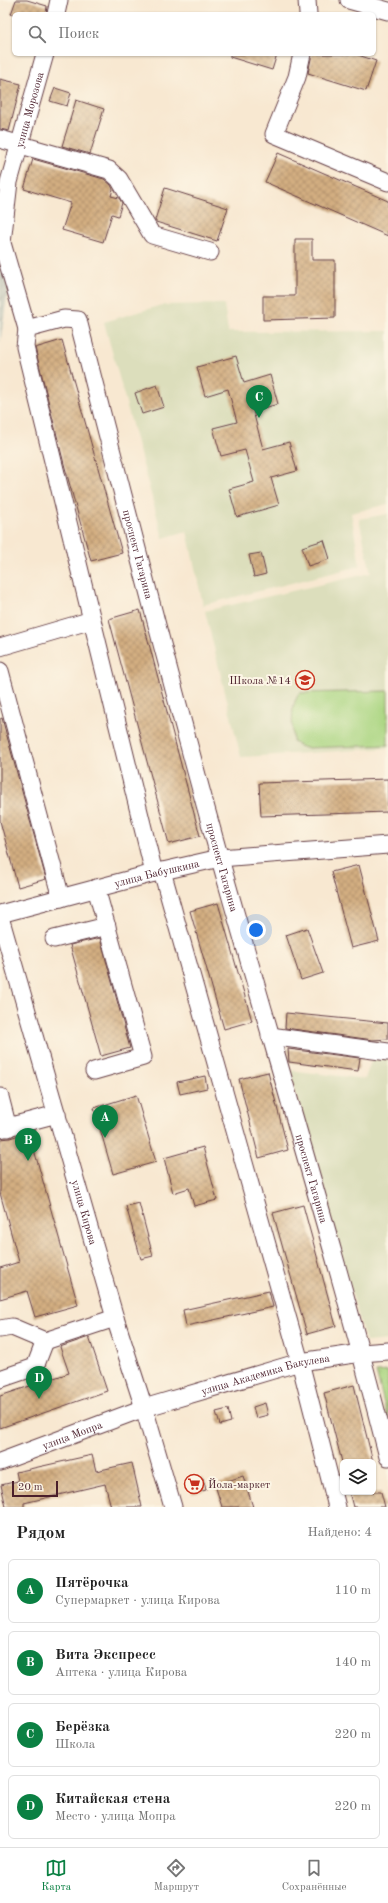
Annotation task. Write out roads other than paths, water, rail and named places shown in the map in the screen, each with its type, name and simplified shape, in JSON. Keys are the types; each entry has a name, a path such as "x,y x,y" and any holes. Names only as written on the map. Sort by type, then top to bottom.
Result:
{"street":[{"path":"56,12 59,0"},
{"path":"308,0 308,12"},
{"path":"349,0 388,11"},
{"name":"улица Морозова","path":"27,329 2,243 9,182 44,56"},
{"path":"302,56 297,77 274,134 388,182"},
{"path":"0,139 109,170 119,179 152,235 210,252"},
{"name":"проспект Гагарина","path":"27,329 64,320 78,320 149,601 270,1036 361,1353 388,1457"},
{"path":"27,329 25,347 92,620 158,872 300,1362 337,1507"},
{"path":"0,647 92,620"},
{"path":"0,671 61,898"},
{"name":"улица Бабушкина","path":"0,914 158,872 220,858 388,845"},
{"path":"94,1071 143,1057 96,888"},
{"name":"улица Кирова","path":"0,917 115,1318 144,1408 173,1507"},
{"path":"54,939 107,926"},
{"path":"270,1036 388,1052"},
{"path":"0,1097 4,1128 56,1114"},
{"path":"0,1329 12,1327 45,1341 115,1318"},
{"path":"0,1379 35,1368 45,1341"},
{"name":"улица Академика Бакулева","path":"144,1408 300,1362 361,1353 388,1351"},
{"name":"улица Мопра","path":"0,1462 144,1408"}],"place":[{"name":"Берёзка","path":"259,418"},
{"name":"Школа №14","path":"305,680"},
{"name":"Пятёрочка","path":"105,1138"},
{"name":"Вита Экспресс","path":"28,1161"},
{"name":"Китайская стена","path":"39,1399"},
{"name":"Йола-маркет","path":"194,1484"}]}
